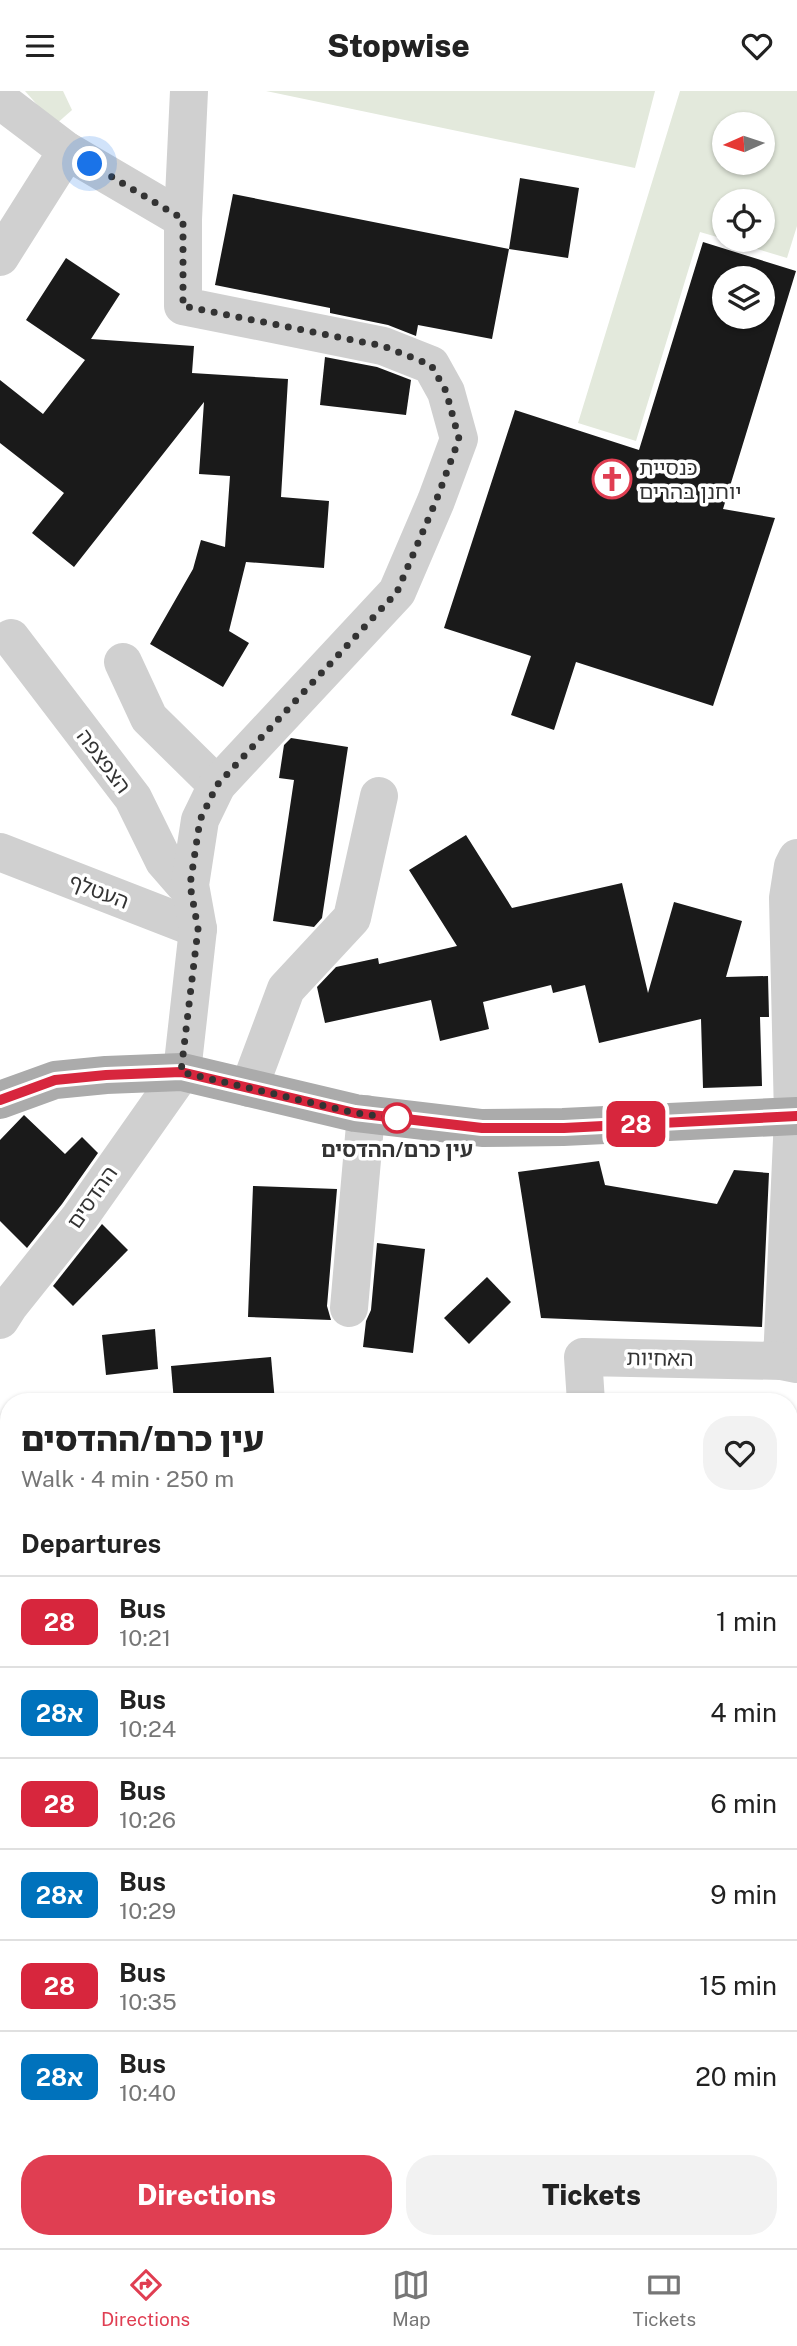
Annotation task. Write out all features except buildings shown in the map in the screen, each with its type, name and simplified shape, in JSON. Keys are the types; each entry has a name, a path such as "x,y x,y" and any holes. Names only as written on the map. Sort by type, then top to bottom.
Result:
{"main road":[{"path":"0,1100 55,1080 181,1072 366,1114 482,1128 564,1128 795,1117"}],"street":[{"path":"181,1072 198,929 190,885 200,820 217,785 397,592 459,439 446,391 431,365 383,346 183,306 183,219 189,91"},
{"path":"0,100 67,151 183,219"},
{"path":"0,257 67,151"},
{"name":"הצפצפה","path":"11,638 133,798 164,861 184,884 190,885"},
{"path":"123,662 149,718 217,785"},
{"path":"249,1088 286,989 352,918 379,796"},
{"name":"העטלף","path":"0,852 198,929"},
{"name":"האחיות","path":"585,1393 583,1357 790,1363 795,1117 788,898 793,866 797,858"},
{"name":"ההדסים","path":"0,1320 80,1217 181,1072"},
{"path":"349,1308 366,1114"}],"shaded area":[{"path":"25,91 63,91 72,110 55,125"},
{"path":"266,91 655,91 635,168"},
{"path":"680,91 797,91 797,226 787,258 767,252 775,252 775,189 712,189 712,236 700,232 636,441 578,423"}],"bus line":[{"name":"28","path":"0,1100 55,1080 181,1072 355,1113 482,1128 564,1128 797,1116"}],"place":[{"name":"כנסיית יוחנן בהרים","path":"612,479"},
{"name":"עין כרם/ההדסים","path":"397,1118"}],"route":[{"path":"90,164 183,219 183,306 383,346 431,365 446,391 459,439 397,592 217,785 200,820 190,885 198,929 181,1072 355,1113 402,1119 397,1118"}]}
